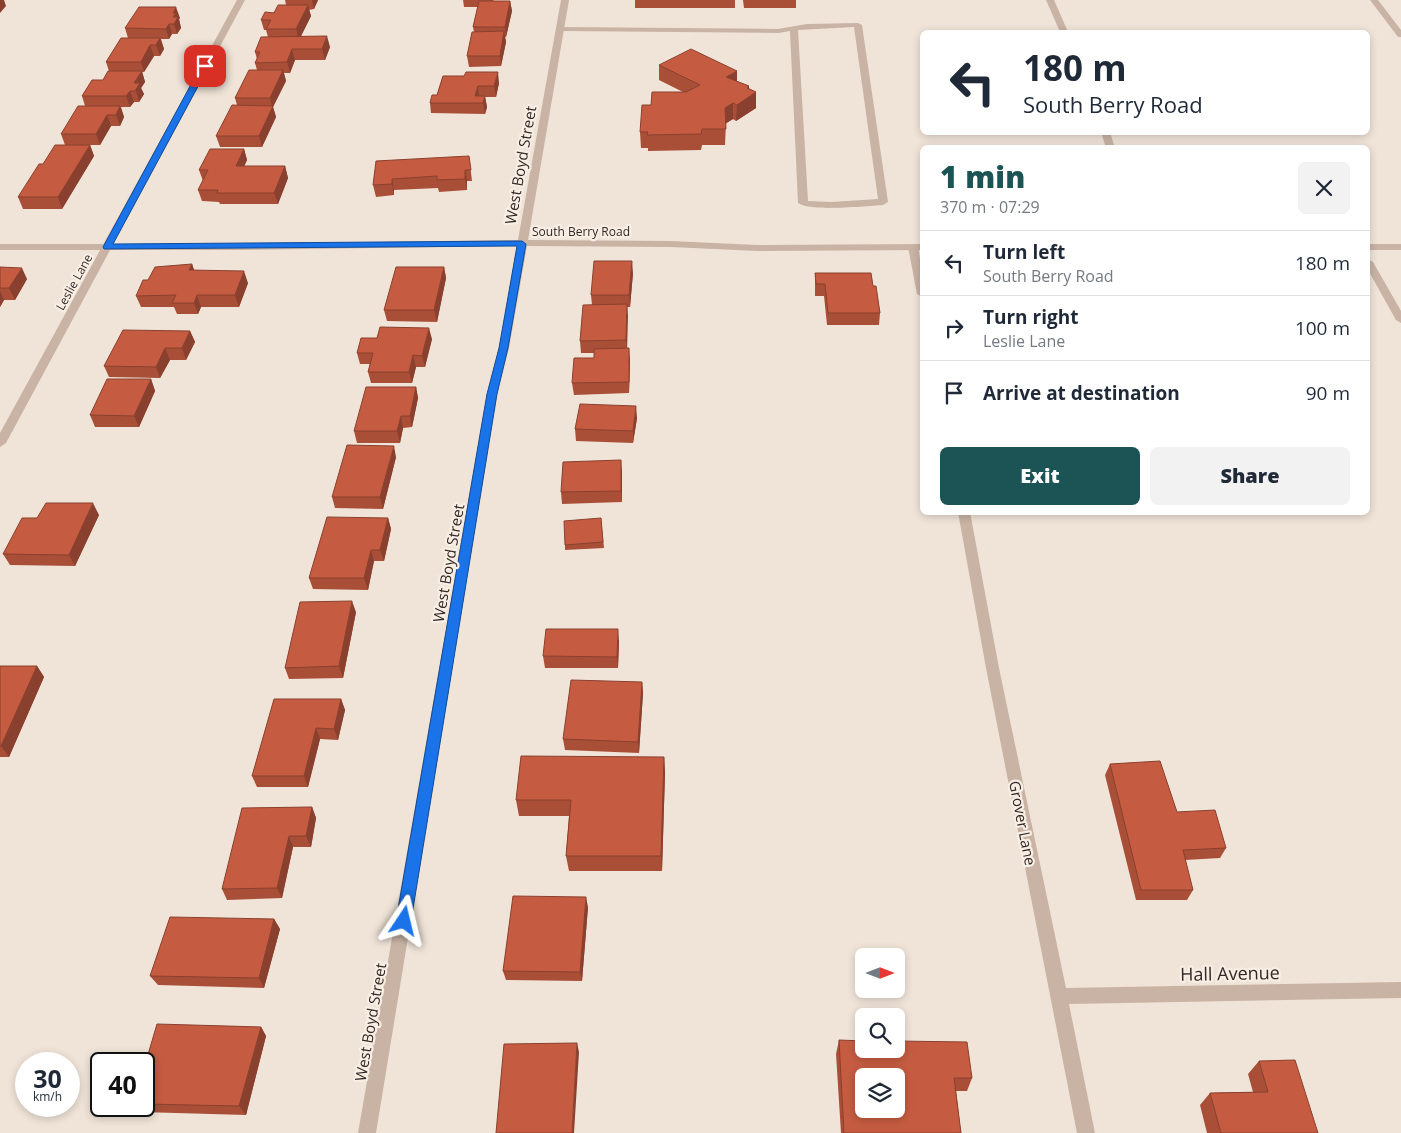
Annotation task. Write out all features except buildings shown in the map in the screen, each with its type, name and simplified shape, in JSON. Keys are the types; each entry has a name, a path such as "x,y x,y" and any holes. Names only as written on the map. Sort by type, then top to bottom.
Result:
{"street":[{"name":"Leslie Lane","path":"0,443 241,0"},
{"name":"West Boyd Street","path":"367,1133 492,394 504,348 565,0"},
{"path":"1050,0 1063,30"},
{"path":"1374,0 1401,35"},
{"path":"561,29 778,31 794,28 807,26 858,25 883,202 831,206 803,203 794,28"},
{"name":"South Berry Road","path":"0,247 522,244 671,244 758,248 918,247"},
{"path":"918,247 920,270"},
{"path":"1370,247 1401,247"},
{"path":"1370,266 1401,320"},
{"name":"Grover Lane","path":"965,515 1029,854 1060,996 1086,1133"},
{"name":"Hall Avenue","path":"1060,996 1401,990"}],"route":[{"path":"205,66 107,247 522,244 504,348 492,394 480,477 404,921"}]}
